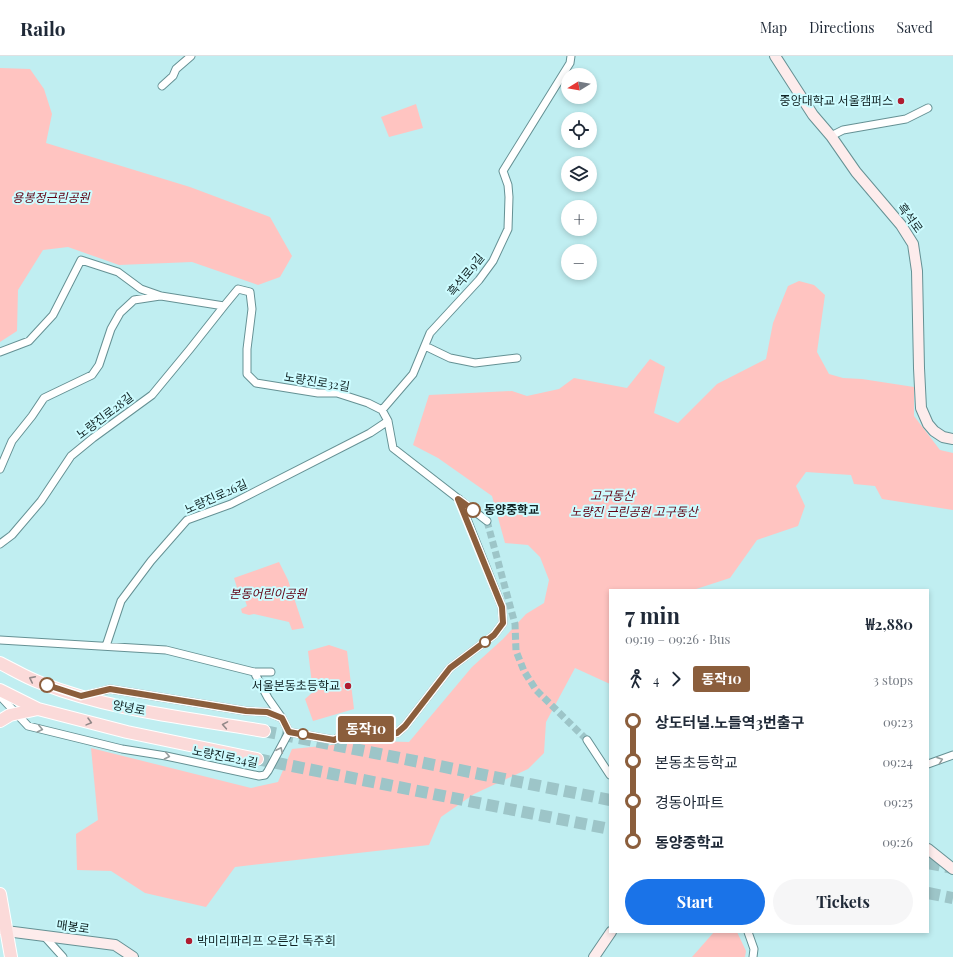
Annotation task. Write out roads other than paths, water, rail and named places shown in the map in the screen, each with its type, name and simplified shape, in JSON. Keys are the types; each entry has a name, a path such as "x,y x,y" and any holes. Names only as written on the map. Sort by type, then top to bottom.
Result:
{"main road":[{"name":"양녕로","path":"0,663 40,683 122,707 264,731"},
{"name":"양녕로","path":"0,690 38,709 127,732 257,759"},
{"path":"0,721 16,714 38,709"},
{"path":"0,894 3,930 11,957"}],"street":[{"path":"162,86 173,76 176,69 191,56"},
{"name":"흑석로9길","path":"382,410 413,374 430,333 479,280 493,260 508,229 509,197 508,185 504,171 570,63 570,56"},
{"name":"흑석로","path":"775,56 813,115 831,136 856,172 901,225 913,244 917,271 921,408 928,424 934,431 943,437 953,439"},
{"path":"831,136 843,130 906,119 928,108"},
{"path":"0,352 29,341 53,315 81,260 118,272 141,289 161,296 224,306"},
{"name":"노량진로32길","path":"224,306 238,289 250,292 252,309 247,349 247,374 256,383 318,393 337,393 368,403 382,410"},
{"path":"0,469 12,441 44,398 92,375 99,365 111,329 120,313 134,300 161,296"},
{"name":"노량진로28길","path":"0,544 12,535 41,501 71,456 92,438 152,395 224,306"},
{"path":"425,346 450,358 475,363 517,358"},
{"path":"382,410 388,421 393,448 487,521"},
{"name":"노량진로26길","path":"106,646 121,601 150,561 188,520 231,504 370,433 388,421"},
{"path":"254,672 289,732 334,740 348,733 368,729 390,734 397,733 405,726 450,668 494,635 503,623 502,607 458,499"},
{"path":"0,640 166,650 254,672 271,672"},
{"path":"81,696 110,689 246,711 267,712 282,718"},
{"name":"노량진로24길","path":"0,696 28,726 122,749 166,756 259,776 265,775 268,771 289,732"},
{"path":"587,740 609,773"},
{"path":"929,764 953,755"},
{"path":"929,850 953,869"},
{"name":"매봉로","path":"3,930 114,945 134,957"},
{"path":"594,957 610,933"},
{"path":"748,933 754,949 754,957"},
{"path":"44,936 63,957"}],"tunnel":[{"path":"487,521 515,624 516,651 524,671 536,690 587,740"},
{"path":"264,731 609,800"},
{"path":"257,759 609,829"},
{"path":"929,863 953,868"},
{"path":"929,893 953,898"}],"place":[{"name":"중앙대학교 서울캠퍼스","path":"901,101"},
{"name":"동양중학교","path":"473,510"},
{"name":"서울본동초등학교","path":"348,686"},
{"name":"박미리파리프 오른간 독주회","path":"189,941"}],"park label":[{"name":"용봉정근린공원","path":"51,198"},
{"name":"고구동산","path":"612,496"},
{"name":"노량진 근린공원 고구동산","path":"634,512"},
{"name":"본동어린이공원","path":"268,594"}]}
